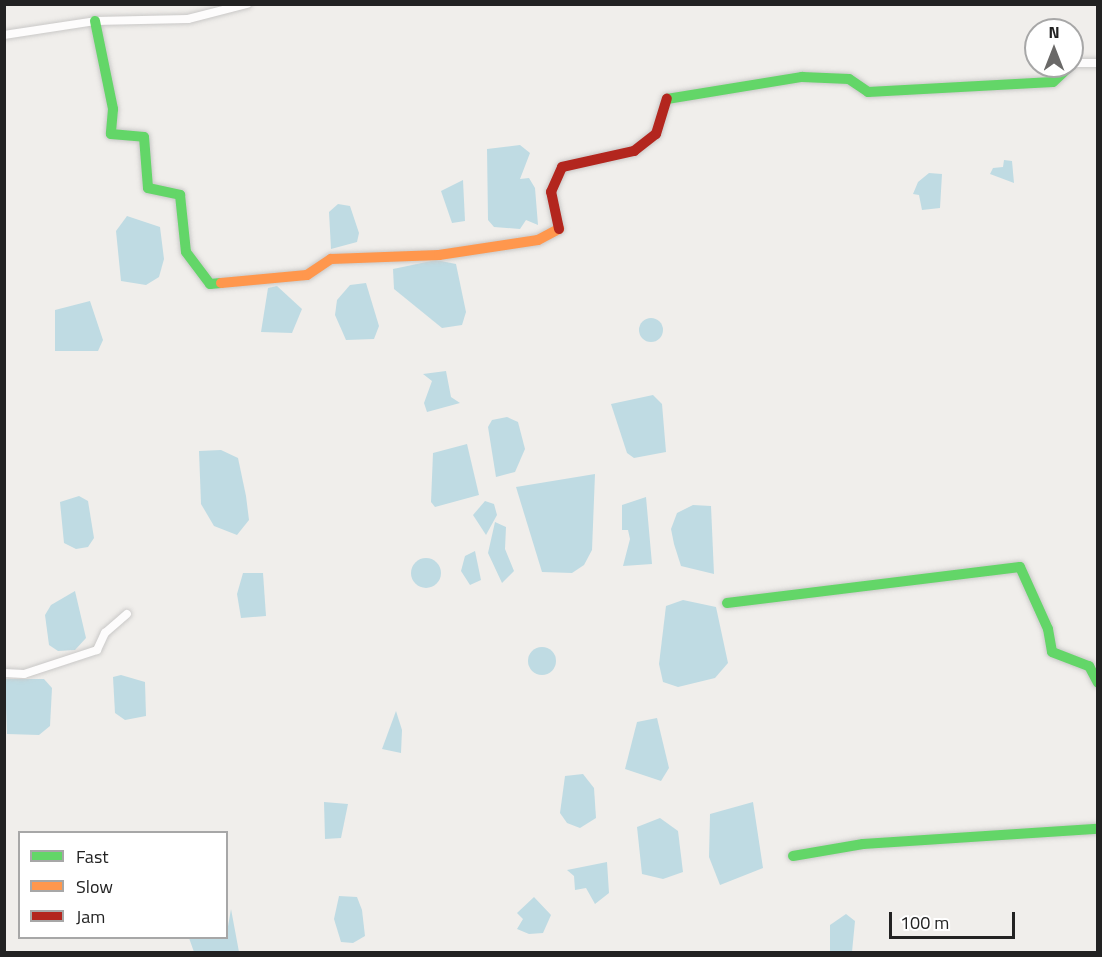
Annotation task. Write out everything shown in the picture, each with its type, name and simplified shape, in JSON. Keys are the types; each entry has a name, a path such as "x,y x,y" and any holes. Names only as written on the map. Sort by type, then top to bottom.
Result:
{"street":[{"path":"4,35 95,21 188,20 247,4"},
{"path":"95,21 113,109 111,134 144,137 148,188 180,195 186,252 210,285 307,275 331,259 439,255 538,240 560,228 551,192 562,167 634,151 656,134 666,99 700,90 802,77 849,79 868,92 1053,82 1057,78"},
{"path":"727,603 1020,567 1048,629 1052,652 1089,666 1098,683"},
{"path":"4,673 24,674 97,650 105,633 127,614"},
{"path":"793,856 863,844 1098,829"}],"water":[{"path":"520,145 530,153 520,179 529,178 535,188 538,225 526,220 520,229 494,227 488,220 487,149"},
{"path":"1004,160 1012,161 1014,183 990,174 993,168 1003,167"},
{"path":"929,173 942,174 940,208 922,210 919,195 913,194 918,182"},
{"path":"463,180 465,221 452,223 441,191"},
{"path":"338,204 350,206 359,233 357,242 331,249 329,212"},
{"path":"127,216 160,227 164,259 159,277 146,285 121,281 116,231"},
{"path":"436,260 456,264 466,312 462,325 442,328 394,289 393,269"},
{"path":"366,283 379,326 374,339 346,340 335,315 337,300 350,285"},
{"path":"277,286 302,309 292,333 261,332 268,288"},
{"path":"90,301 103,340 98,351 55,351 55,310"},
{"path":"651,318 660,321 663,330 660,339 651,342 642,339 639,330 642,321"},
{"path":"446,371 451,397 460,403 427,412 424,403 432,381 423,374"},
{"path":"653,395 662,404 666,452 634,458 627,453 611,404"},
{"path":"507,417 518,422 525,449 515,472 496,477 488,427 492,420"},
{"path":"467,444 479,495 435,507 431,502 433,453"},
{"path":"221,450 238,458 246,496 249,520 237,535 214,526 201,504 199,451"},
{"path":"595,474 592,550 584,565 572,573 542,572 516,487"},
{"path":"79,496 88,501 94,538 88,547 76,549 64,543 60,502"},
{"path":"646,497 652,564 623,566 630,539 628,530 622,530 622,505"},
{"path":"485,501 494,504 497,515 486,535 473,515"},
{"path":"693,505 711,506 714,574 681,566 674,544 671,529 677,513"},
{"path":"495,522 506,527 505,549 514,571 502,583 488,553"},
{"path":"475,551 481,580 470,585 461,571 465,556"},
{"path":"426,558 436,563 441,573 436,583 426,588 416,583 411,573 416,563"},
{"path":"243,573 263,573 266,616 241,618 237,594"},
{"path":"75,591 86,638 75,650 58,651 49,645 45,615 51,605"},
{"path":"683,600 716,607 728,663 715,678 678,687 663,682 659,664 666,606"},
{"path":"542,647 552,651 556,661 552,671 542,675 532,671 528,661 532,651"},
{"path":"121,675 145,682 146,716 125,720 115,713 113,677"},
{"path":"5,679 44,679 52,688 50,726 39,735 7,734"},
{"path":"396,711 402,730 401,753 382,749"},
{"path":"657,718 669,768 661,781 625,769 637,722"},
{"path":"583,774 594,788 596,818 580,828 567,823 560,813 565,776"},
{"path":"324,802 348,804 341,838 325,839"},
{"path":"753,802 763,868 720,885 709,857 710,814"},
{"path":"660,818 678,831 683,872 663,879 642,874 637,827"},
{"path":"607,862 609,893 595,904 586,888 575,890 574,876 567,870"},
{"path":"339,896 357,897 362,910 365,936 353,943 341,942 334,919"},
{"path":"534,897 551,915 543,933 529,934 517,929 523,919 517,913"},
{"path":"231,909 239,952 194,952 189,939 228,939"},
{"path":"846,914 855,921 852,952 830,952 830,925"}],"traffic: fast":[{"path":"95,21 113,109 111,134 144,137 148,188 180,195 186,252 210,284 221,283"},
{"path":"667,99 802,77 849,79 868,92 1053,82 1057,78"},
{"path":"727,603 1020,567 1048,629 1052,652 1089,666 1098,683"},
{"path":"793,856 863,844 1098,829"}],"traffic: slow":[{"path":"221,283 307,275 331,259 439,255 538,240 559,229"}],"traffic: jam":[{"path":"559,229 551,192 562,167 634,151 656,134 667,99"}]}
